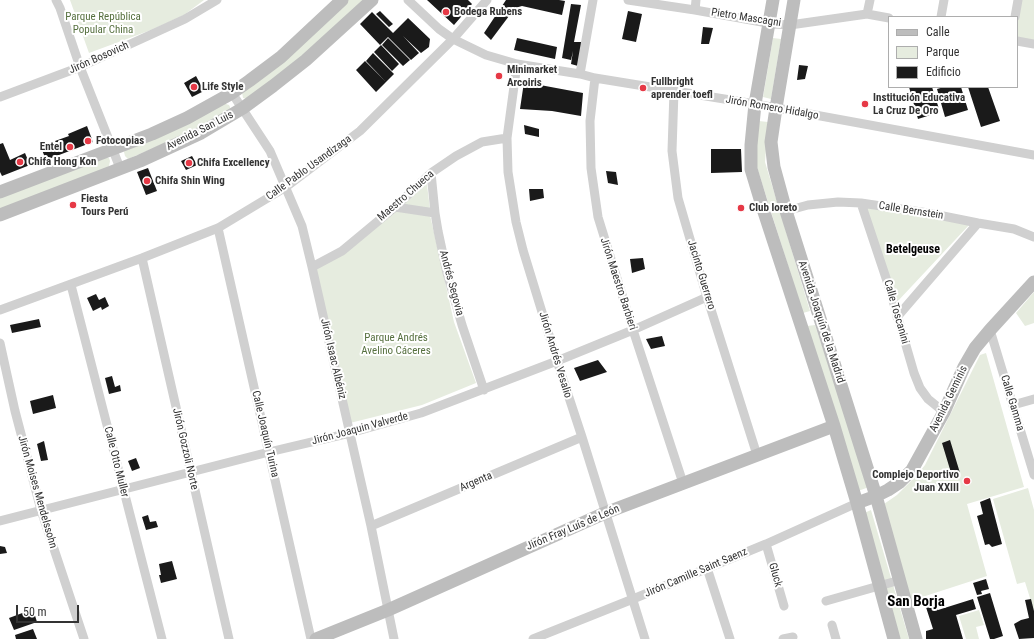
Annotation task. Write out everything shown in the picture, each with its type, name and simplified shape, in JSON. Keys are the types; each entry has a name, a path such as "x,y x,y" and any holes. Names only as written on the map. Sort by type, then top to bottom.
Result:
{"street":[{"path":"56,0 80,67 120,168"},
{"name":"Jirón Bosovich","path":"0,97 80,67 185,19 216,0"},
{"name":"Avenida San Luis","path":"0,192 152,134 186,118 232,93 249,82 281,57 342,0"},
{"name":"Avenida San Luis","path":"0,215 140,161 201,133 243,108 273,86 306,60 372,0"},
{"name":"Jirón Romero Hidalgo","path":"408,0 439,29 453,39 486,55 517,64 755,104 1034,155"},
{"name":"Calle Pablo Usandizaga","path":"0,310 142,258 218,228 286,187 360,131 453,39 487,0"},
{"path":"580,74 593,0"},
{"name":"Pietro Mascagni","path":"628,0 768,23 790,24 867,14 888,18"},
{"path":"695,10 696,0"},
{"name":"Avenida Joaquín de la Madrid","path":"773,0 755,104 751,145 751,169 834,426 857,503 894,639"},
{"name":"Avenida Joaquín de la Madrid","path":"794,0 771,142 774,167 786,211 876,496 916,639"},
{"path":"867,14 870,0"},
{"path":"941,16 944,0"},
{"path":"1015,16 1018,0"},
{"path":"1018,41 1034,44"},
{"name":"Jirón Andrés Vesalio","path":"517,64 507,138 508,172 516,222 523,250 557,361 646,639"},
{"name":"Jirón Maestro Barbieri","path":"595,78 590,121 591,168 598,217 683,483"},
{"name":"Jacinto Guerrero","path":"674,91 672,151 678,198 707,297 757,455"},
{"name":"Jirón Isaac Albéniz","path":"232,93 270,151 302,226 371,526 394,639"},
{"name":"Maestro Chueca","path":"312,267 342,252 395,207 431,173 456,156 482,142 507,138"},
{"name":"Andrés Segovia","path":"431,173 435,213 447,273 462,325 484,390"},
{"name":"Calle Bernstein","path":"786,211 808,204 838,202 862,203 928,213 1014,229 1034,237"},
{"name":"Calle Toscanini","path":"862,203 889,287 914,373 920,388 928,399 944,412"},
{"path":"395,207 435,213"},
{"path":"897,318 978,223"},
{"name":"Calle Joaquín Turina","path":"218,228 311,639"},
{"name":"Jirón Gozzoli Norte","path":"142,258 229,639"},
{"name":"Avenida Geminis","path":"857,503 888,490 900,482 912,470 944,412 975,348 1034,282"},
{"name":"Calle Otto Muller","path":"70,284 162,639"},
{"name":"Jirón Joaquin Valverde","path":"0,521 269,452 350,433 421,413 557,361 633,330 707,297"},
{"path":"800,323 820,318"},
{"name":"Calle Gamma","path":"990,330 1034,475"},
{"name":"Jirón Moises Mendelssohn","path":"0,343 2,359 41,510 84,639"},
{"path":"1013,405 1034,399"},
{"name":"Jirón Fray Luís de León","path":"316,639 388,610 606,514 834,426"},
{"name":"Argenta","path":"371,526 582,437"},
{"name":"Jirón Camille Saint Saenz","path":"533,639 554,635 633,599 766,544 857,503"},
{"name":"Gluck","path":"766,544 784,606"},
{"path":"707,568 730,639"},
{"path":"826,601 900,580"},
{"path":"832,626 836,639"},
{"path":"783,639 793,637"}],"green space":[{"name":"Parque República Popular China","path":"70,0 204,0 184,15 151,30 89,53"},
{"path":"346,0 365,0 309,52 248,99 243,98 242,92"},
{"path":"1022,0 1034,0 1034,41 1018,38 1018,18"},
{"path":"773,38 781,39 771,99 763,97"},
{"path":"223,103 229,105 230,110 200,128 128,159 125,156 125,149"},
{"path":"759,121 768,122 765,162 810,311 803,313 755,161"},
{"path":"104,158 109,158 109,166 100,171 0,209 0,198"},
{"path":"426,177 430,209 399,205"},
{"path":"866,205 970,224 897,302"},
{"name":"Parque Andrés Avelino Cáceres","path":"395,210 430,215 454,322 476,383 422,405 350,423 315,268"},
{"path":"1034,292 1034,323 1025,326 1016,313"},
{"path":"815,325 869,487 858,491 807,326"},
{"name":"Complejo Deportivo Juan XXIII","path":"986,353 1024,487 967,504 987,576 910,601 884,504 897,495 925,465 980,355"},
{"path":"1028,488 1034,510 1034,611 1025,582 1017,584 993,499"},
{"path":"871,510 909,639 898,639 862,514"},
{"path":"979,610 984,625 976,627 979,639 966,639 959,616"}],"building":[{"path":"427,0 468,0 472,4 454,25"},
{"path":"506,0 565,1 562,15 522,6 515,8 491,40 484,33"},
{"path":"571,4 581,5 574,42 582,42 578,66 571,64 573,51 571,60 562,58"},
{"path":"380,11 393,24 389,27 376,14"},
{"path":"628,11 642,14 636,42 622,39"},
{"path":"372,12 393,33 408,18 430,39 429,47 421,53 403,36 419,53 411,60 388,37 380,45 360,24"},
{"path":"703,27 713,28 709,44 701,44"},
{"path":"388,38 410,60 403,66 382,45"},
{"path":"517,38 557,47 555,59 514,50"},
{"path":"381,45 399,64 392,71 374,52"},
{"path":"373,53 394,74 386,82 366,61"},
{"path":"365,61 386,82 376,92 356,70"},
{"path":"799,65 808,66 805,79 797,80"},
{"name":"Life Style","path":"196,76 204,91 192,97 184,83"},
{"path":"524,82 583,93 581,116 552,111 520,109"},
{"path":"909,88 932,88 940,112 918,119"},
{"path":"961,88 968,110 945,117 937,89"},
{"path":"968,88 988,88 1000,121 981,127"},
{"path":"524,125 539,129 539,137 525,134"},
{"path":"87,126 93,142 46,160 42,150 57,144 55,141 69,136 68,134"},
{"path":"3,143 10,160 25,153 30,165 2,176 0,172 0,144"},
{"path":"711,149 741,149 742,172 711,173"},
{"name":"Chifa Excellency","path":"192,156 197,165 186,170 181,161"},
{"name":"Chifa Shin Wing","path":"148,168 157,191 146,195 137,172"},
{"path":"606,171 616,172 618,185 608,183"},
{"path":"529,189 543,189 544,198 530,201"},
{"path":"643,258 645,269 632,273 630,259"},
{"path":"96,294 99,300 105,297 109,306 102,310 101,307 93,311 87,298"},
{"path":"39,319 41,327 12,333 10,325"},
{"path":"662,336 665,346 651,349 646,339"},
{"path":"598,360 607,372 580,381 574,368"},
{"path":"112,376 115,387 120,385 121,391 109,394 105,378"},
{"path":"53,395 56,408 33,414 30,401"},
{"path":"950,440 960,473 952,476 942,443"},
{"path":"44,441 48,460 41,461 37,444"},
{"path":"136,458 140,468 132,471 128,461"},
{"path":"990,498 1002,544 992,547 989,544 985,545 977,516 983,514 980,502"},
{"path":"148,515 150,522 156,521 158,527 146,530 142,517"},
{"path":"0,546 5,547 7,553 0,554"},
{"path":"172,561 177,579 161,583 159,564"},
{"path":"986,579 989,589 981,591 982,594 977,595 973,583"},
{"path":"990,593 1003,636 994,639 990,639 977,597"},
{"path":"934,598 938,610 973,599 976,609 956,615 963,639 926,639 926,631 933,629 924,601"},
{"path":"1031,599 1034,611 1034,638 1019,639 1014,624 1029,618 1025,600"},
{"path":"33,609 37,622 14,630 9,618"},
{"path":"33,629 37,639 16,639 15,635"}],"place":[{"name":"Bodega Rubens","path":"446,12"},
{"name":"Minimarket Arcoiris","path":"499,76"},
{"name":"Life Style","path":"194,87"},
{"name":"Fullbright aprender toefl","path":"643,88"},
{"name":"Institución Educativa La Cruz De Oro","path":"865,104"},
{"name":"Fotocopias","path":"88,141"},
{"name":"Entel","path":"70,147"},
{"name":"Chifa Hong Kon","path":"20,162"},
{"name":"Chifa Excellency","path":"189,163"},
{"name":"Chifa Shin Wing","path":"147,181"},
{"name":"Fiesta Tours Perú","path":"73,205"},
{"name":"Club loreto","path":"741,208"},
{"name":"Complejo Deportivo Juan XXIII","path":"967,481"}],"district":[{"name":"Betelgeuse","path":"913,250"},
{"name":"San Borja","path":"916,602"}]}
